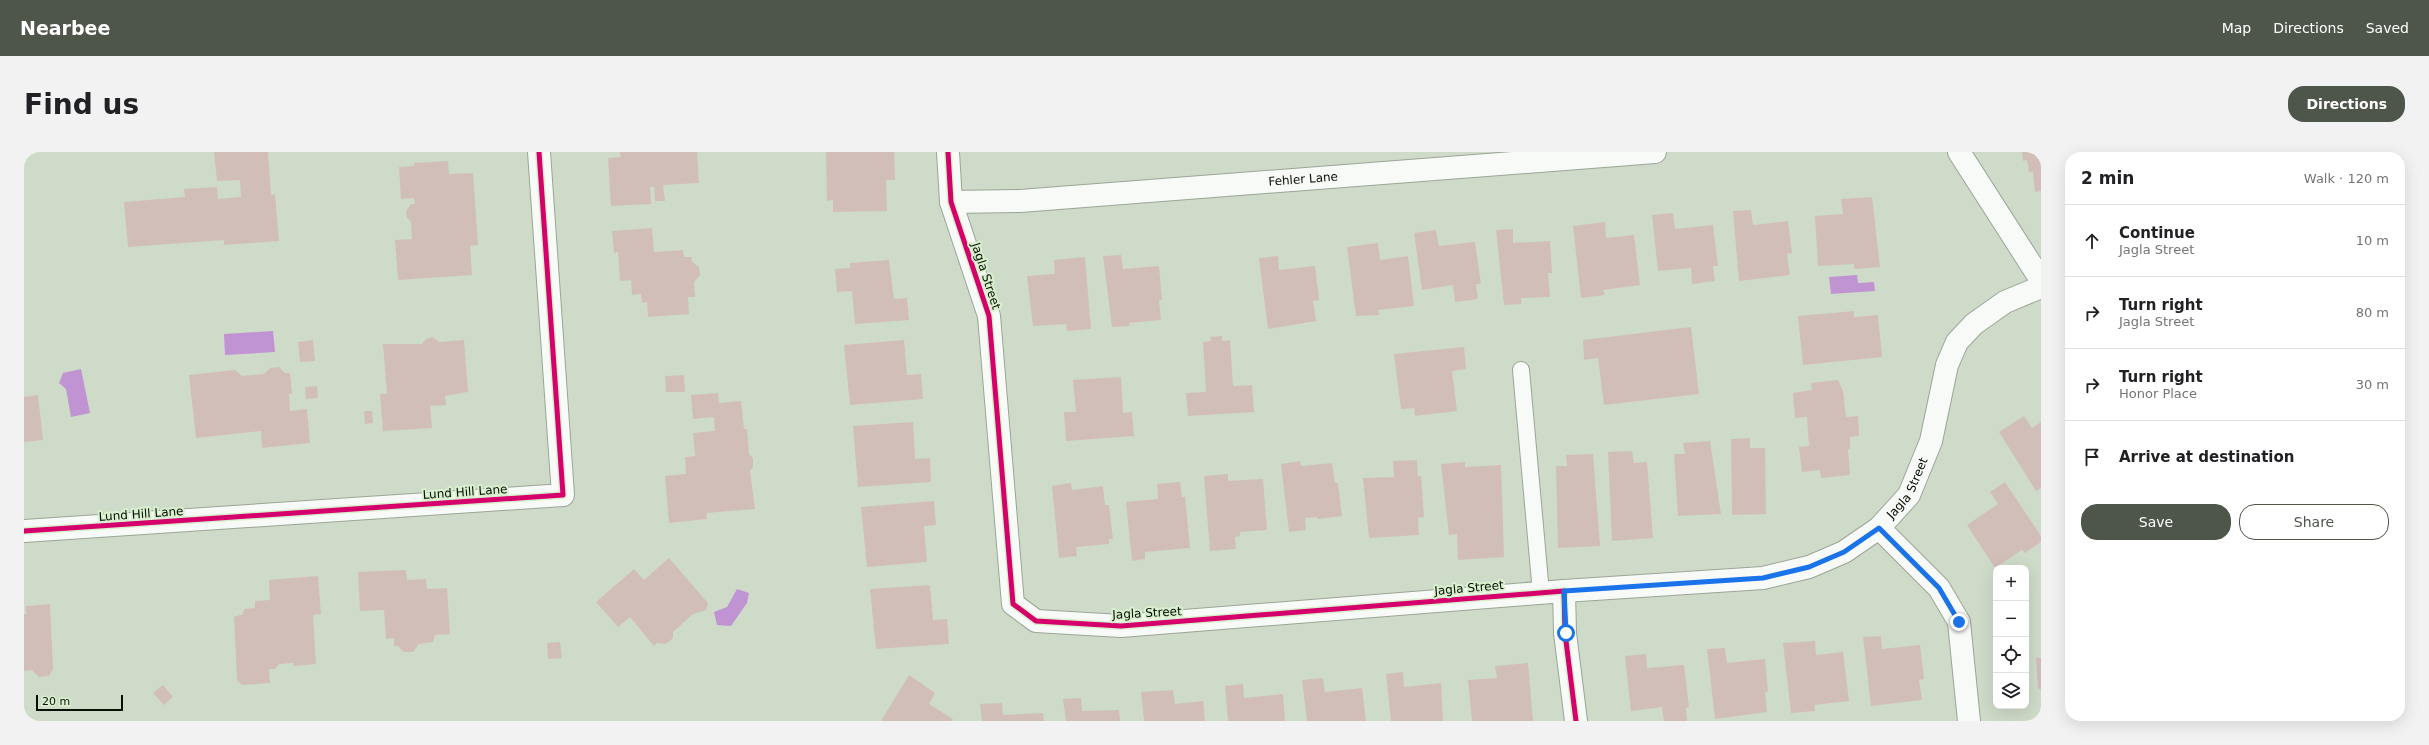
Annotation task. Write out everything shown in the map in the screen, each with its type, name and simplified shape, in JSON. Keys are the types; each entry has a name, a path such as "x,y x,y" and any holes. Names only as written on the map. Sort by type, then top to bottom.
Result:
{"street":[{"name":"Lund Hill Lane","path":"24,532 563,495 539,152"},
{"name":"Jagla Street","path":"948,152 952,202 989,316 1013,604 1036,621 1121,626 1564,591 1763,578 1816,564 1844,552 1879,528 1910,495 1931,441 1947,365 1957,342 1974,324 2006,302 2041,287"},
{"name":"Fehler Lane","path":"952,202 1020,201 1656,152"},
{"path":"1959,152 2041,280"},
{"path":"1879,528 1939,588 1959,622 1969,721"},
{"path":"1564,591 1566,633 1576,721"}],"lane":[{"path":"1521,370 1541,593"}],"shaded area":[{"path":"1857,275 1858,283 1874,282 1875,291 1831,294 1829,277"},
{"path":"273,331 275,352 225,355 224,334"},
{"path":"81,369 90,413 71,417 66,389 59,383 63,373"},
{"path":"737,589 749,593 747,603 731,626 717,625 714,612 727,607"}],"building":[{"path":"214,152 268,152 271,195 275,194 279,241 224,245 224,240 128,247 124,202 185,197 184,189 217,187 218,199 241,197 240,180 217,181"},
{"path":"620,152 697,152 699,183 663,185 665,201 655,201 654,187 650,187 651,204 611,206 608,158 621,157"},
{"path":"826,152 894,152 895,180 886,180 887,211 833,212 833,200 827,201"},
{"path":"2022,152 2041,152 2041,191 2035,192 2033,172 2029,172 2027,160 2023,161"},
{"path":"448,161 449,174 473,173 478,245 470,246 472,275 398,280 395,240 412,239 411,222 407,218 406,211 411,204 415,204 414,198 401,199 399,167 414,166 414,163"},
{"path":"1872,197 1880,267 1854,269 1854,264 1818,266 1815,216 1843,214 1841,199"},
{"path":"1751,210 1753,225 1788,221 1792,253 1787,254 1790,275 1739,281 1733,211"},
{"path":"1673,213 1675,229 1713,225 1718,266 1713,266 1715,281 1692,284 1691,268 1658,271 1652,215"},
{"path":"1605,222 1606,238 1634,235 1640,285 1603,290 1605,295 1581,298 1573,226"},
{"path":"652,228 654,252 683,250 684,257 692,257 691,261 699,267 700,275 694,282 695,297 688,297 689,314 648,317 647,302 642,303 641,294 632,295 631,280 620,281 618,252 614,253 612,231"},
{"path":"1513,229 1513,243 1550,241 1552,273 1548,273 1550,297 1521,298 1521,304 1504,305 1496,230"},
{"path":"1436,230 1439,246 1475,242 1481,284 1476,284 1478,299 1455,302 1453,285 1422,290 1414,233"},
{"path":"1378,243 1380,260 1408,256 1414,306 1378,310 1379,315 1356,316 1347,247"},
{"path":"1121,255 1123,269 1159,266 1162,300 1159,300 1161,320 1129,323 1130,326 1112,327 1103,256"},
{"path":"1278,256 1279,270 1315,266 1319,300 1313,301 1316,321 1268,329 1259,258"},
{"path":"1085,257 1091,329 1067,331 1066,324 1033,326 1027,276 1055,274 1054,260"},
{"path":"889,260 894,299 907,298 909,320 855,324 852,291 837,292 835,269 850,268 850,263"},
{"path":"1854,311 1854,317 1878,315 1882,357 1803,365 1798,316"},
{"path":"1691,327 1699,394 1604,405 1598,358 1584,360 1583,340"},
{"path":"1222,336 1222,341 1230,340 1233,386 1252,385 1254,412 1188,416 1186,393 1206,392 1203,342 1211,341 1210,337"},
{"path":"433,337 439,342 464,340 468,392 445,396 446,405 430,406 432,428 383,431 380,394 387,394 383,344 422,344 426,339"},
{"path":"313,340 315,361 300,362 298,342"},
{"path":"904,340 907,375 921,374 923,399 850,405 844,345"},
{"path":"1464,347 1466,369 1452,371 1457,411 1415,416 1414,408 1401,409 1394,354"},
{"path":"279,367 285,373 290,373 292,394 289,394 290,411 307,409 310,443 262,448 261,431 196,438 189,375 235,370 242,376 264,374 270,368"},
{"path":"684,375 685,392 666,392 665,376"},
{"path":"1121,377 1123,413 1132,412 1134,436 1066,441 1064,412 1076,412 1073,380"},
{"path":"1838,380 1843,391 1846,417 1858,416 1859,436 1850,437 1850,449 1848,449 1850,475 1821,478 1820,470 1802,472 1799,447 1809,446 1807,417 1795,418 1793,393 1812,390 1811,383"},
{"path":"317,386 318,398 306,399 305,387"},
{"path":"718,393 719,403 741,401 744,429 747,429 749,454 753,458 753,467 750,471 755,509 706,513 707,519 669,523 665,476 686,474 685,457 695,456 693,433 715,431 714,417 693,419 691,395"},
{"path":"38,395 43,440 24,442 24,397"},
{"path":"364,411 372,411 373,423 365,424"},
{"path":"2024,416 2032,428 2041,422 2041,488 2036,491 1999,432"},
{"path":"913,422 915,459 930,458 931,482 858,487 853,426"},
{"path":"1750,438 1750,448 1765,448 1766,514 1732,515 1731,439"},
{"path":"1710,441 1721,514 1678,516 1674,454 1685,454 1683,443"},
{"path":"1632,451 1634,463 1647,462 1653,538 1612,541 1608,452"},
{"path":"1593,454 1600,546 1558,548 1556,466 1567,466 1566,455"},
{"path":"1417,460 1418,476 1421,476 1424,517 1418,518 1419,535 1369,538 1363,478 1394,477 1393,461"},
{"path":"1300,461 1301,466 1332,463 1335,483 1338,483 1342,516 1317,519 1317,517 1305,518 1306,530 1289,532 1281,464"},
{"path":"1465,462 1465,467 1501,465 1504,557 1458,560 1457,534 1449,535 1441,464"},
{"path":"1228,474 1228,481 1263,479 1267,530 1240,532 1240,536 1235,537 1236,549 1210,551 1204,476"},
{"path":"1180,482 1182,497 1185,497 1190,548 1145,552 1145,559 1132,561 1126,502 1158,499 1157,484"},
{"path":"2005,482 2041,536 2041,542 2025,553 2022,550 2000,565 1993,565 1967,525 1998,504 1990,492"},
{"path":"1071,483 1072,490 1103,486 1105,505 1109,505 1113,539 1109,539 1109,544 1076,547 1077,556 1059,558 1052,486"},
{"path":"934,501 936,525 924,526 927,562 867,567 861,507"},
{"path":"669,558 708,603 706,610 693,614 673,632 673,638 666,644 657,643 654,646 630,617 618,627 596,602 634,569 644,580"},
{"path":"406,570 407,580 426,579 427,589 447,588 450,634 435,635 433,642 419,644 413,652 404,652 398,646 394,646 394,638 386,639 384,610 360,611 358,572"},
{"path":"318,576 321,614 313,615 316,664 293,666 293,663 279,664 275,669 269,669 270,683 242,685 237,680 234,617 243,614 244,609 255,608 255,601 270,600 269,580"},
{"path":"930,585 933,620 947,619 949,644 876,649 870,589"},
{"path":"50,604 53,669 49,676 39,677 32,670 24,671 24,614 26,614 26,606"},
{"path":"1881,636 1882,649 1920,645 1924,679 1919,680 1922,700 1871,706 1863,637"},
{"path":"1815,641 1816,655 1843,652 1849,701 1814,705 1815,711 1791,713 1783,643"},
{"path":"560,642 562,658 548,659 547,643"},
{"path":"1725,648 1727,663 1765,659 1768,692 1765,692 1767,712 1715,719 1707,649"},
{"path":"1646,654 1647,668 1684,665 1689,707 1686,708 1687,721 1664,721 1662,707 1631,711 1625,656"},
{"path":"2036,658 2041,658 2041,689 2038,689"},
{"path":"1528,663 1533,721 1472,721 1468,680 1497,678 1495,666"},
{"path":"1403,672 1404,687 1441,683 1443,721 1391,721 1386,674"},
{"path":"909,675 935,693 929,704 953,719 951,721 881,721"},
{"path":"1323,678 1325,692 1362,688 1366,721 1307,721 1302,680"},
{"path":"1243,684 1244,698 1283,694 1285,721 1228,721 1225,686"},
{"path":"163,685 173,697 164,705 153,693"},
{"path":"1173,690 1175,704 1203,701 1205,721 1144,721 1141,692"},
{"path":"1081,698 1082,711 1119,710 1120,721 1066,721 1063,699"},
{"path":"1002,703 1003,715 1043,713 1044,721 982,721 980,704"}],"cycle path":[{"path":"24,531 563,495 539,152"},
{"path":"948,152 951,202 989,316 1013,604 1036,621 1121,626 1564,591 1565,633 1576,721"}],"route":[{"path":"1566,633 1564,591 1763,578 1809,567 1844,552 1879,528 1939,588 1959,622"}]}
